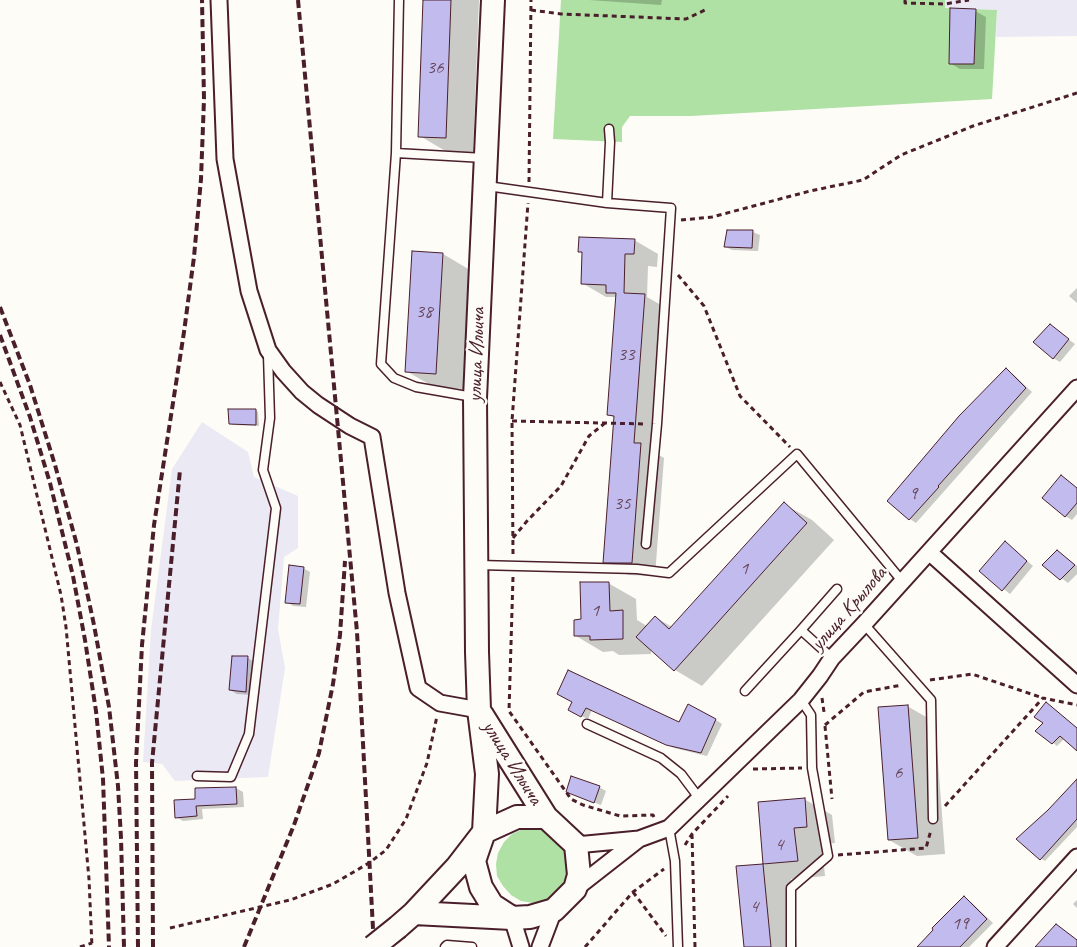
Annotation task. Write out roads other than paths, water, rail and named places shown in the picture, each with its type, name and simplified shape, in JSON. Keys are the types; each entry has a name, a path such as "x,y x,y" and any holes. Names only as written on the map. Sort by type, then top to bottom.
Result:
{"street":[{"path":"219,0 225,159 249,291 268,350 283,371 302,392 350,426 372,437 397,593 418,688 440,704 479,710"},
{"name":"улица Ильича","path":"484,832 487,774 479,710 477,652 475,398 493,0"},
{"name":"улица Крылова","path":"639,839 669,828 801,700 832,658 1077,388"},
{"path":"929,552 1077,685"},
{"name":"улица Ильича","path":"479,710 546,817"},
{"path":"374,947 406,920 457,866 484,832 517,817 546,817 576,845 579,875 575,889"},
{"path":"484,832 474,861 481,887 492,905 512,918 521,947"},
{"path":"576,845 639,839"},
{"path":"540,947 554,910 575,889 639,839"},
{"path":"995,947 1077,858"},
{"path":"406,920 530,918 554,910"}],"lane":[{"path":"399,0 396,153 381,364 394,378 416,387 475,398"},
{"path":"608,203 609,129"},
{"path":"396,153 486,158"},
{"path":"486,186 608,203 671,208 657,424 646,544"},
{"path":"198,776 231,777 249,734 276,508 263,470 270,418 268,350"},
{"path":"477,565 637,569 669,573 797,454 902,581"},
{"path":"744,691 837,589"},
{"path":"864,624 931,700 933,819"},
{"path":"801,630 832,658"},
{"path":"792,947 791,888 828,856 812,768 811,715 801,700"},
{"path":"587,724 661,758 682,774 699,798"},
{"path":"669,828 675,861 678,947"},
{"path":"445,947 447,945 472,947"}],"railway":[{"path":"138,947 136,763 142,645 154,525 194,257 201,179 204,99 202,0"},
{"path":"298,0 357,632 374,947"},
{"path":"0,307 30,385 55,465 77,545 94,625 109,707 118,786 124,947"},
{"path":"0,335 30,417 50,483 73,576 85,640 96,711 103,779 109,947"},
{"path":"153,947 152,763 180,470"},
{"path":"244,947 294,825 319,753 333,684 340,635 345,561"}]}
